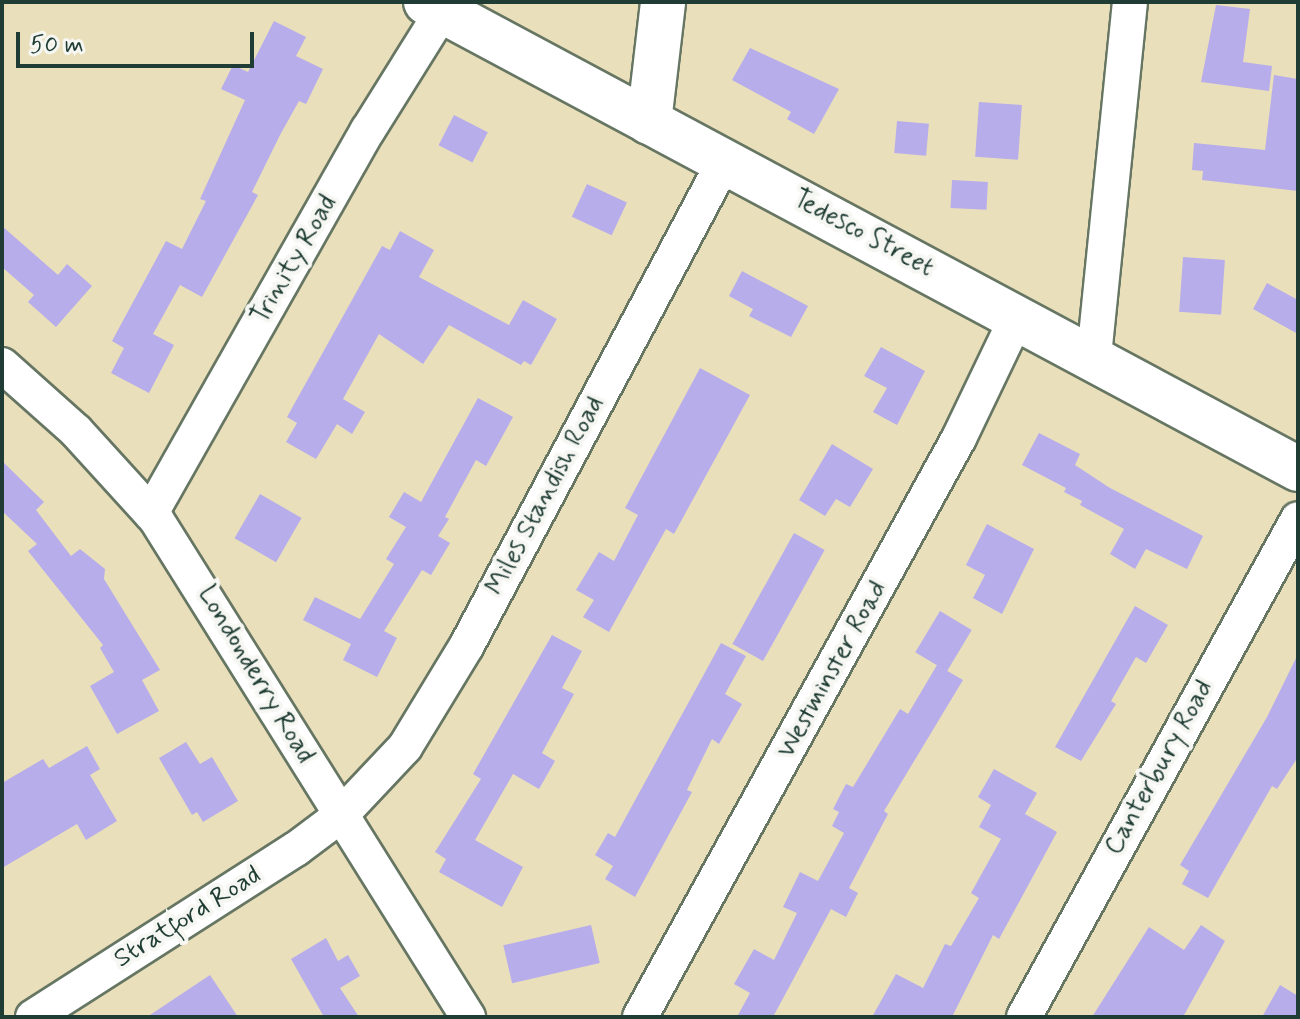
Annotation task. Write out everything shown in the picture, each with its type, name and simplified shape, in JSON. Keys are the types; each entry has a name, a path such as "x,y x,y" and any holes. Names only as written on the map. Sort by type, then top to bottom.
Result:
{"main road":[{"path":"649,122 663,2"},
{"name":"Tedesco Street","path":"434,6 1094,356 1298,469"}],"street":[{"path":"1094,356 1130,2"},
{"name":"Trinity Road","path":"151,513 368,130 434,6"},
{"name":"Miles Standish Road","path":"341,815 405,747 434,702 725,160"},
{"name":"Westminster Road","path":"640,1017 959,438 1017,317"},
{"name":"Londonderry Road","path":"2,365 76,431 151,513 194,573 468,1017"},
{"name":"Canterbury Road","path":"1024,1017 1298,519"},
{"name":"Stratford Road","path":"33,1017 341,815"}],"building":[{"path":"1216,5 1250,9 1243,62 1272,66 1269,91 1201,82"},
{"path":"274,21 306,37 296,56 323,69 306,104 299,101 280,135 252,192 258,195 202,297 180,285 153,334 174,345 149,393 111,373 124,348 112,341 166,241 182,249 206,201 200,199 245,100 221,89 233,65 248,72"},
{"path":"750,48 839,89 814,134 787,119 791,112 732,80"},
{"path":"1274,75 1298,79 1298,191 1202,180 1203,171 1192,170 1194,143 1265,150"},
{"path":"979,102 1022,105 1018,160 975,157"},
{"path":"454,115 488,132 472,163 439,145"},
{"path":"897,121 929,124 926,156 894,153"},
{"path":"952,180 988,182 986,210 951,208"},
{"path":"587,184 627,203 612,235 572,217"},
{"path":"2,226 58,275 67,264 92,286 56,327 28,302 34,295 2,267"},
{"path":"400,231 434,250 419,277 509,325 523,300 557,319 531,365 524,361 521,365 449,325 423,364 379,334 343,399 365,412 352,434 337,424 316,459 286,442 297,423 287,417 382,246 390,250"},
{"path":"1183,257 1225,260 1221,315 1179,312"},
{"path":"742,271 808,306 791,337 749,316 753,309 729,296"},
{"path":"1267,283 1298,300 1298,334 1253,309"},
{"path":"881,347 925,371 897,425 873,412 887,388 864,376"},
{"path":"700,368 750,395 674,534 666,529 609,632 583,617 594,600 576,590 599,552 614,561 638,515 625,508"},
{"path":"478,398 513,417 486,466 476,460 445,517 449,519 438,536 450,543 431,575 422,570 384,631 397,638 377,677 343,660 351,644 303,620 315,597 360,619 394,564 386,559 406,527 389,517 404,492 421,502"},
{"path":"1039,433 1080,454 1075,465 1110,488 1203,536 1187,569 1146,549 1135,569 1110,554 1124,529 1080,505 1082,501 1064,492 1066,488 1022,465"},
{"path":"832,444 873,469 850,507 836,499 825,516 799,500"},
{"path":"2,461 44,502 36,510 71,556 80,549 105,569 104,579 160,670 142,680 159,711 117,734 90,686 114,672 100,648 103,645 28,551 37,544 2,511"},
{"path":"260,494 302,518 276,562 234,538"},
{"path":"987,524 1034,549 1002,614 973,598 985,575 966,565"},
{"path":"794,533 825,550 763,661 732,644"},
{"path":"1135,606 1168,625 1146,663 1136,657 1111,701 1116,704 1081,761 1055,747"},
{"path":"940,611 972,630 947,671 915,652"},
{"path":"552,635 582,651 562,688 574,694 542,753 555,761 539,789 513,774 475,840 523,867 502,907 439,872 446,859 435,852 481,779 473,774"},
{"path":"721,643 746,656 725,694 742,704 719,744 712,739 687,790 692,792 635,897 605,879 613,866 595,855 608,833 615,837"},
{"path":"1298,654 1298,757 1277,789 1272,786 1208,898 1182,884 1189,871 1180,865 1267,717"},
{"path":"937,665 963,680 884,811 888,814 849,888 858,893 846,917 831,909 773,1017 737,1017 750,993 734,984 754,949 774,960 797,913 783,907 800,872 818,881 844,833 832,826 839,812 833,809 846,784 853,787 900,709 908,714"},
{"path":"186,742 200,764 212,757 238,801 203,822 197,812 192,815 159,758"},
{"path":"87,746 100,769 90,775 117,821 86,840 77,824 2,868 2,783 43,759 49,768"},
{"path":"994,769 1037,793 1025,814 1057,832 999,939 993,935 952,1017 872,1017 896,974 923,988 945,944 951,946 979,898 971,893 1001,839 979,827 991,805 978,797"},
{"path":"591,925 600,963 512,983 503,945"},
{"path":"1201,925 1225,941 1183,1017 1092,1017 1149,927 1184,950"},
{"path":"326,938 338,961 348,955 360,976 340,988 359,1017 324,1017 291,959"},
{"path":"210,975 238,1017 147,1017"},
{"path":"1280,985 1298,996 1298,1017 1262,1017"}]}
